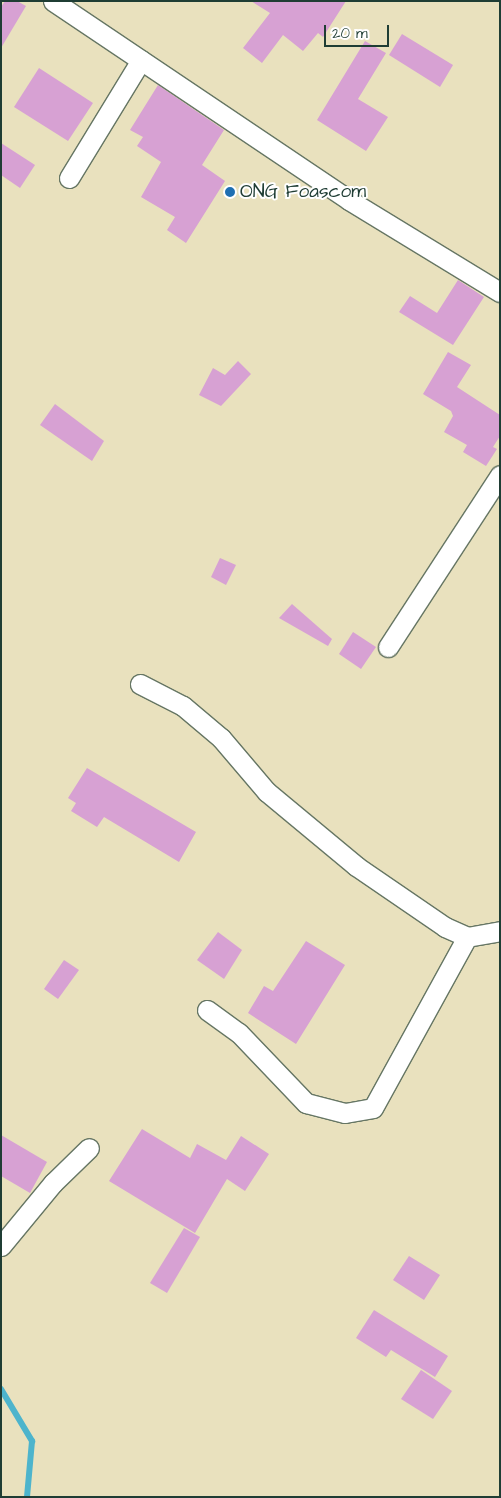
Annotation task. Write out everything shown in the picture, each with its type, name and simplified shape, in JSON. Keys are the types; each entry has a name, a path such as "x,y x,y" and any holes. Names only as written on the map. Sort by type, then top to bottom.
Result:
{"street":[{"path":"52,1 349,200 500,292"},
{"path":"69,178 141,60"},
{"path":"388,646 500,475"},
{"path":"140,684 183,706 220,738 267,792 356,866 445,927 468,937 500,931"},
{"path":"207,1010 239,1033 306,1103 345,1113 373,1108 468,937"},
{"path":"1,1246 53,1183 88,1148"}],"building":[{"path":"5,1 17,1 26,6 1,48 1,7"},
{"path":"251,1 346,1 323,37 318,33 303,51 283,35 262,63 243,48 270,13"},
{"path":"402,34 453,65 440,87 389,55"},
{"path":"365,41 386,53 358,99 388,117 366,151 317,120"},
{"path":"39,68 93,103 68,141 14,107"},
{"path":"158,85 224,130 202,165 225,181 186,243 167,230 175,217 141,197 161,162 137,146 143,137 130,130"},
{"path":"1,143 35,165 20,188 1,175"},
{"path":"458,280 484,297 453,345 399,312 410,296 437,313"},
{"path":"448,352 471,365 457,387 500,415 500,436 493,447 497,449 486,466 463,452 467,445 444,432 453,416 451,411 423,394"},
{"path":"238,361 251,374 221,406 199,395 213,368 225,375"},
{"path":"55,404 104,441 92,461 40,425"},
{"path":"220,558 236,565 226,585 211,577"},
{"path":"292,604 332,639 328,646 279,618"},
{"path":"353,632 376,647 361,669 339,654"},
{"path":"87,768 196,832 179,862 104,817 97,827 71,811 76,803 68,798"},
{"path":"218,932 242,950 224,979 197,960"},
{"path":"306,941 345,965 296,1044 248,1013 264,986 273,991"},
{"path":"64,960 79,970 58,999 44,989"},
{"path":"142,1129 190,1158 197,1144 226,1160 241,1136 269,1154 245,1191 227,1179 195,1233 109,1181"},
{"path":"1,1135 47,1162 30,1193 1,1176"},
{"path":"184,1228 200,1237 167,1293 150,1283"},
{"path":"409,1256 440,1275 424,1300 393,1280"},
{"path":"374,1310 448,1356 435,1377 391,1350 386,1357 356,1338"},
{"path":"421,1370 452,1391 433,1419 401,1399"}],"waterway":[{"path":"1,1389 32,1441 27,1497"}],"place":[{"name":"ONG Foascom","path":"230,192"}]}
